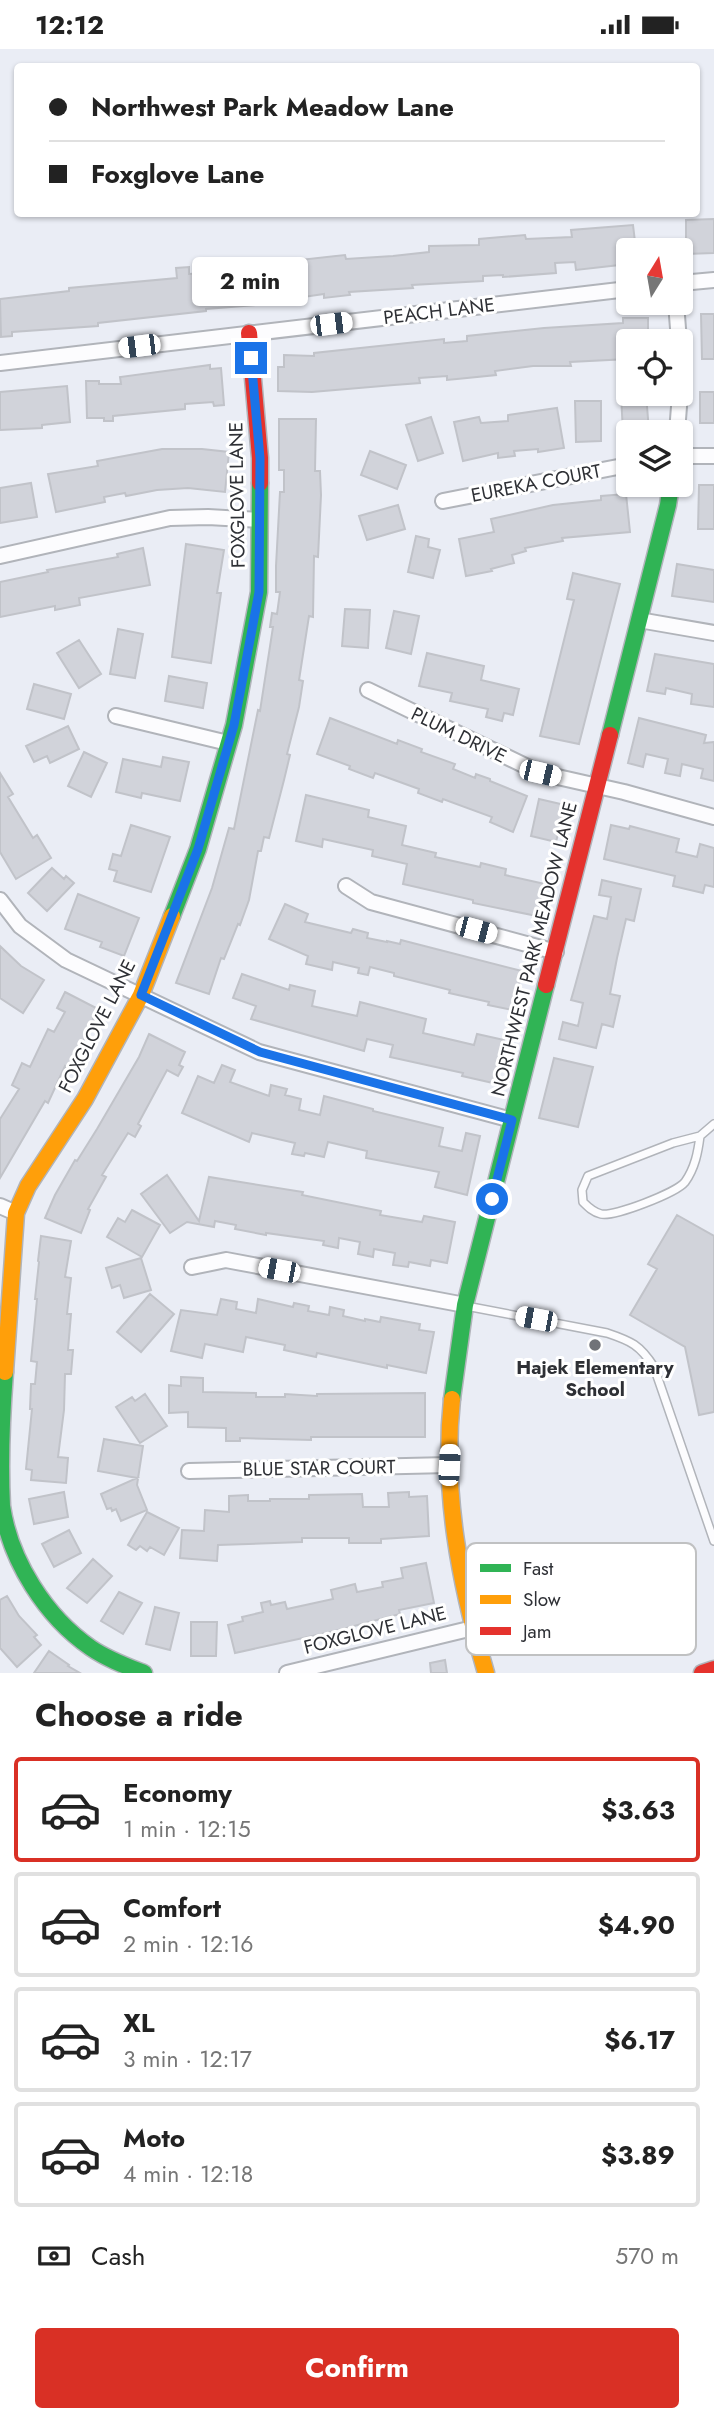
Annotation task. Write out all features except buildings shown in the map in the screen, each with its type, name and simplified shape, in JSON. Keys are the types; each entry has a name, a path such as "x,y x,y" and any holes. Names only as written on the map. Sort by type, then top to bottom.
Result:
{"street":[{"path":"693,282 714,280"},
{"name":"PEACH LANE","path":"0,363 616,290"},
{"name":"FOXGLOVE LANE","path":"144,1673 126,1667 84,1644 53,1616 30,1584 13,1544 1,1504 0,1444 16,1213 28,1186 85,1100 141,995 198,849 228,743 259,592 260,458 249,333"},
{"path":"693,456 714,456"},
{"name":"EUREKA COURT","path":"443,501 616,467"},
{"name":"NORTHWEST PARK MEADOW LANE","path":"466,1596 453,1520 449,1465 453,1390 465,1305 669,497"},
{"path":"0,556 170,518 260,520"},
{"path":"639,620 714,633"},
{"name":"PLUM DRIVE","path":"368,690 540,773 714,817"},
{"path":"116,716 228,743"},
{"path":"346,886 371,902 556,952"},
{"path":"0,900 20,926 66,960 260,1052 512,1120"},
{"path":"0,1206 16,1213"},
{"path":"192,1267 226,1260 465,1305"},
{"name":"BLUE STAR COURT","path":"189,1471 449,1465"},
{"name":"FOXGLOVE LANE","path":"287,1673 466,1630"},
{"name":"NORTHWEST PARK MEADOW LANE","path":"481,1655 486,1673"},
{"path":"702,1673 714,1669"}],"lane":[{"path":"700,1136 697,1157 691,1171 684,1183 671,1193 603,1215 592,1211 583,1202 582,1190 589,1176 660,1147 700,1136 714,1124"},
{"path":"465,1305 607,1333 628,1340 643,1350 654,1367 714,1541"}],"traffic: fast":[{"path":"172,916 198,849 234,725 259,592 260,483"},
{"path":"610,735 669,497"},
{"path":"452,1399 465,1305 546,985"},
{"path":"5,1372 2,1506 6,1527 22,1567 45,1604 75,1635 104,1656 144,1673"}],"traffic: slow":[{"path":"5,1372 16,1213 28,1186 85,1099 141,995 172,916"},
{"path":"452,1399 449,1469 456,1538 466,1596"},
{"path":"481,1655 486,1673"}],"traffic: jam":[{"path":"249,333 260,483"},
{"path":"546,985 610,735"},
{"path":"702,1673 714,1669"}],"place":[{"name":"Hajek Elementary School","path":"595,1345"}],"route":[{"path":"251,358 260,458 259,592 234,725 198,849 141,995 260,1052 512,1120 492,1199"}]}
